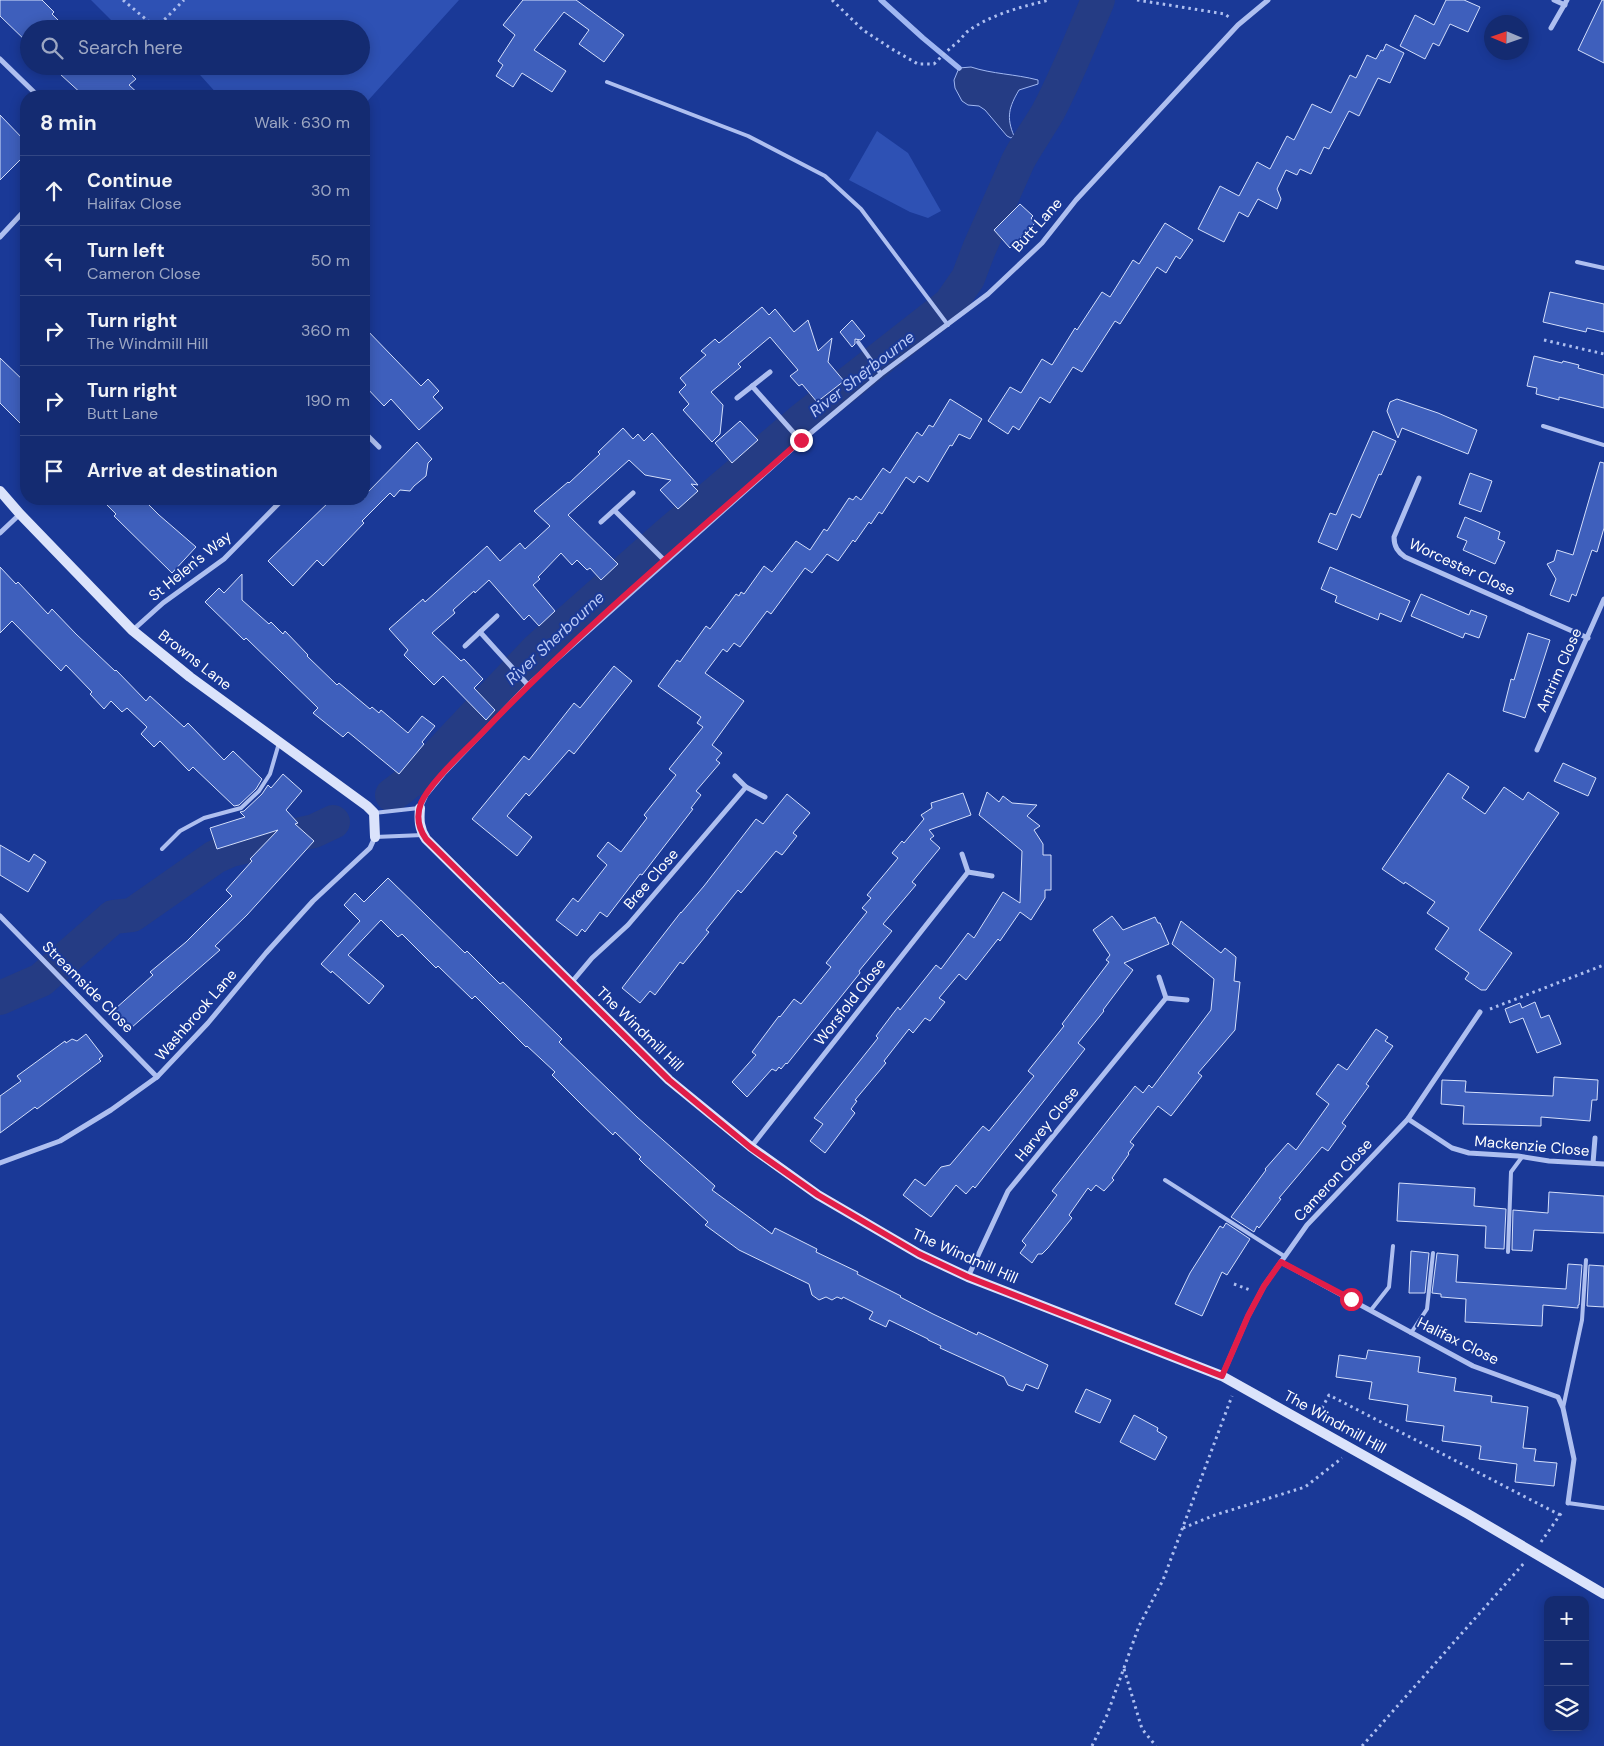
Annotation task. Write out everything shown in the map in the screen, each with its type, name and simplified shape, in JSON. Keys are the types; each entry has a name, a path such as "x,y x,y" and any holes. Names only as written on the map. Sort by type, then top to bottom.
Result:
{"street":[{"name":"Butt Lane","path":"420,808 426,795 445,772 528,685 801,440 881,374 988,294 1042,243 1076,200 1238,25 1268,0"},
{"path":"1551,28 1566,2 1554,0"},
{"path":"0,59 32,90"},
{"path":"0,237 20,216"},
{"path":"737,398 770,372"},
{"path":"752,386 801,440"},
{"path":"370,438 379,447"},
{"name":"Worcester Close","path":"1420,478 1394,537 1394,544 1398,552 1405,558 1588,638"},
{"name":"Browns Lane","path":"0,491 132,630 190,677 362,801 374,813"},
{"path":"602,522 616,511 633,493"},
{"name":"St Helen's Way","path":"132,630 163,603 224,560 277,505"},
{"path":"616,511 665,561"},
{"path":"0,533 20,514"},
{"name":"Antrim Close","path":"1537,750 1604,599"},
{"path":"465,646 497,616"},
{"path":"480,632 528,685"},
{"path":"735,776 746,787 765,797"},
{"name":"Bree Close","path":"572,983 592,958 628,925 746,787"},
{"path":"420,808 419,823 423,835"},
{"path":"374,813 375,837"},
{"name":"The Windmill Hill","path":"423,835 669,1080 751,1148 818,1195 919,1254 968,1277 1236,1383 1534,1552 1604,1594"},
{"name":"Washbrook Lane","path":"0,1163 60,1141 111,1110 157,1077 208,1022 313,901 370,848 375,837"},
{"path":"962,854 968,872 992,876"},
{"name":"Worsfold Close","path":"751,1148 968,872"},
{"name":"Streamside Close","path":"0,916 157,1077"},
{"path":"1159,977 1166,998 1187,1000"},
{"name":"Harvey Close","path":"968,1277 1008,1191 1166,998"},
{"name":"Cameron Close","path":"1222,1376 1248,1316 1284,1256 1306,1225 1408,1119 1480,1012"},
{"name":"Mackenzie Close","path":"1408,1119 1460,1151 1469,1154 1604,1164"},
{"path":"1593,1164 1595,1138"},
{"name":"Halifax Close","path":"1281,1262 1473,1366 1558,1397 1563,1408"},
{"path":"1563,1408 1574,1458 1568,1504"}],"lane":[{"path":"607,82 748,136 825,176 861,210 948,325"},
{"path":"1577,262 1604,268"},
{"path":"858,342 881,374"},
{"path":"863,368 873,381"},
{"path":"1543,426 1604,445"},
{"path":"162,848 180,831 204,818 241,808 259,790 270,774 280,742"},
{"path":"374,813 420,808"},
{"path":"375,837 423,835"},
{"path":"1508,1252 1511,1172 1522,1157"},
{"path":"1165,1180 1284,1256"},
{"path":"1371,1310 1389,1288 1393,1246"},
{"path":"1411,1333 1427,1309 1433,1254"},
{"path":"1563,1408 1582,1320 1586,1260"},
{"path":"1568,1504 1604,1508"}],"path":[{"path":"123,0 147,20"},
{"path":"164,20 184,0"},
{"path":"832,0 863,30 892,49 918,64 934,64 946,50 955,45 967,32 987,20 1007,11 1049,0"},
{"path":"1137,0 1225,14 1238,25"},
{"path":"1544,340 1604,354"},
{"path":"1480,1012 1604,965"},
{"path":"1234,1284 1260,1294"},
{"path":"1092,1746 1107,1714 1140,1626 1163,1580 1236,1383"},
{"path":"1313,1426 1329,1395 1560,1515"},
{"path":"1183,1528 1215,1515 1305,1486 1349,1452"},
{"path":"1362,1746 1534,1552 1568,1504"},
{"path":"1124,1669 1142,1729 1156,1746"}],"shaded area":[{"path":"91,0 459,0 370,98 370,90 214,90 200,75 370,75 370,20 111,20"},
{"path":"971,67 1038,80 1038,84 1019,90 1013,102 1009,118 1014,136 1011,138 1007,136 985,110 979,106 968,105 962,101 955,88 954,80 959,68"},
{"path":"877,131 908,153 941,211 928,218 910,212 849,180"}],"building":[{"path":"0,0 42,0 54,12 52,14 58,20 20,20 20,35 0,16"},
{"path":"523,0 576,0 624,35 604,62 579,44 589,30 564,12 534,50 566,71 552,92 522,73 513,87 496,76 503,65 498,61 515,35 503,25"},
{"path":"1446,0 1464,0 1480,7 1468,32 1450,24 1439,46 1433,43 1425,59 1400,46 1415,15 1434,25"},
{"path":"1602,0 1604,0 1604,63 1578,50"},
{"path":"1386,44 1404,53 1390,83 1378,78 1359,116 1349,111 1329,149 1324,147 1311,174 1300,169 1297,175 1286,170 1277,189 1281,199 1277,209 1258,199 1248,217 1239,212 1224,242 1198,229 1220,186 1239,196 1257,162 1270,169 1287,136 1294,140 1312,104 1331,113 1350,75 1356,78 1367,55 1376,59"},
{"path":"61,75 132,75 136,79 129,85 134,90 77,90"},
{"path":"0,115 20,136 20,160 0,180"},
{"path":"1020,204 1033,216 1031,218 1035,223 1010,248 994,230"},
{"path":"1165,223 1193,240 1180,259 1176,256 1166,273 1157,267 1120,324 1115,321 1082,372 1073,367 1050,403 1040,397 1019,430 1013,426 1008,434 988,421 1010,387 1021,393 1042,359 1052,365 1075,328 1077,330 1102,292 1110,297 1133,260 1139,264"},
{"path":"1550,292 1604,304 1604,332 1587,328 1586,332 1543,322"},
{"path":"762,307 769,315 775,309 794,332 808,320 818,351 832,338 828,362 844,381 817,402 802,384 799,386 790,376 798,370 770,337 738,364 741,367 711,392 723,405 720,434 712,442 683,410 689,404 679,392 686,385 680,378 706,355 701,351 715,339 719,343"},
{"path":"852,320 865,336 861,340 855,339 855,344 852,347 840,332"},
{"path":"370,333 421,386 428,379 439,391 433,397 443,408 419,430 391,399 384,406 370,391"},
{"path":"1534,356 1579,365 1578,368 1604,375 1604,408 1559,397 1559,400 1536,394 1537,388 1527,386"},
{"path":"0,358 20,377 20,423 0,403"},
{"path":"950,399 982,419 970,439 959,434 952,446 950,445 928,482 919,476 914,483 906,477 882,514 879,512 871,524 869,522 838,561 827,554 812,573 805,568 771,614 767,611 740,647 734,643 727,652 723,649 705,673 744,701 712,745 722,753 716,760 720,763 696,791 701,795 691,808 693,809 642,875 640,874 607,917 600,912 585,932 582,929 577,936 556,920 573,898 578,902 607,865 597,856 608,842 621,852 647,818 644,815 676,775 669,769 703,727 697,723 701,717 658,686 677,660 680,662 706,626 710,629 736,594 739,596 741,592 744,594 764,566 772,572 796,541 810,550 824,529 827,531 849,498 853,500 856,496 861,500 883,468 890,473 917,432 922,436 929,425 933,427"},
{"path":"1397,399 1438,413 1477,430 1468,454 1402,428 1398,438 1387,411 1390,402"},
{"path":"740,421 758,440 732,463 715,443"},
{"path":"623,428 633,439 638,434 644,441 652,433 698,485 691,484 698,491 678,509 660,490 671,480 645,475 629,460 568,515 618,564 601,580 590,568 587,570 577,560 572,565 561,553 538,577 540,579 533,585 555,611 539,626 529,615 524,620 489,580 453,610 455,613 432,633 461,661 464,659 483,679 474,688 495,710 486,720 443,676 434,685 404,655 408,650 389,629 423,599 425,602 487,546 500,561 520,543 525,549 550,526 534,511 569,483 600,454 598,452"},
{"path":"1373,431 1396,441 1360,518 1352,514 1337,550 1318,542 1330,513 1336,515"},
{"path":"417,442 432,459 428,463 426,476 410,491 400,490 394,497 390,493 362,521 364,523 323,566 317,560 293,586 268,561 326,505 370,505 370,490"},
{"path":"1600,462 1604,463 1604,528 1597,552 1592,550 1576,596 1572,594 1569,602 1550,595 1556,579 1547,564 1554,561 1557,550 1573,555"},
{"path":"1470,473 1492,481 1481,512 1459,504"},
{"path":"107,505 149,505 196,547 172,573 114,516 116,514"},
{"path":"1465,517 1500,532 1498,539 1505,542 1495,564 1463,550 1467,541 1457,537"},
{"path":"0,567 16,584 18,582 48,614 52,609 146,701 150,696 184,727 188,723 224,760 233,751 262,779 256,789 239,805 234,806 193,767 189,771 160,741 154,747 141,734 147,727 127,708 122,712 111,701 104,709 90,694 92,692 66,665 61,671 12,621 0,633"},
{"path":"1330,567 1410,601 1401,622 1380,613 1378,620 1335,602 1337,596 1321,589"},
{"path":"242,574 242,600 269,624 271,622 283,634 285,631 337,685 339,683 370,709 372,707 379,713 381,710 408,733 422,716 435,726 422,742 424,744 399,774 348,732 343,737 313,713 318,708 246,638 244,640 205,602 219,588 224,593"},
{"path":"1421,594 1469,615 1471,610 1487,616 1479,638 1465,633 1463,638 1411,616"},
{"path":"1528,633 1550,640 1525,718 1503,711 1511,679 1514,680"},
{"path":"614,666 632,681 574,754 569,750 529,796 526,793 507,816 532,837 517,856 472,819 524,756 529,760 574,703 580,708"},
{"path":"1563,763 1596,778 1588,796 1554,781"},
{"path":"1448,773 1469,787 1462,798 1485,814 1504,787 1523,800 1528,792 1559,813 1479,930 1512,953 1486,990 1481,990 1465,979 1469,973 1435,949 1449,928 1427,913 1435,902 1382,869"},
{"path":"283,774 302,791 286,810 298,823 295,824 314,841 247,915 215,946 220,950 131,1028 115,1009 153,975 150,972 186,942 232,896 226,890 252,861 250,859 278,830 217,849 210,828 245,817 240,812 244,811 262,794 268,785 271,788"},
{"path":"987,792 999,802 1003,796 1012,803 1037,805 1027,816 1040,826 1034,830 1043,844 1043,855 1051,855 1051,890 1045,890 1045,898 1031,920 1020,912 1000,941 998,939 966,980 959,974 939,998 945,1002 930,1021 925,1018 913,1033 909,1029 884,1061 886,1063 855,1100 857,1101 851,1109 855,1113 825,1153 810,1141 823,1124 814,1118 878,1038 876,1036 898,1007 900,1010 936,965 941,969 968,933 974,938 1003,892 1020,903 1022,851 979,815"},
{"path":"963,793 971,815 929,830 934,836 930,839 940,848 912,882 916,885 883,924 892,931 787,1064 781,1069 779,1067 776,1071 772,1069 747,1097 732,1082 756,1055 752,1052 779,1016 794,999 801,1004 831,967 826,963 867,912 862,908 871,898 867,895 898,858 892,853 902,841 904,843 924,819 921,815 932,808 931,803"},
{"path":"787,794 810,813 793,833 797,836 782,855 776,851 741,893 738,890 706,930 709,932 683,964 680,962 655,995 650,991 640,1003 622,988 756,819 763,824"},
{"path":"0,845 29,862 34,854 46,862 28,892 0,875"},
{"path":"388,878 465,953 467,951 500,984 503,982 526,1004 562,1039 559,1042 637,1117 715,1186 712,1190 772,1234 775,1228 817,1249 816,1252 858,1272 857,1274 933,1314 977,1335 978,1332 1048,1365 1038,1389 1026,1384 1023,1391 1008,1385 1004,1377 940,1348 941,1346 889,1320 886,1327 869,1319 873,1312 843,1297 842,1299 837,1297 832,1300 826,1297 819,1300 812,1295 809,1284 739,1250 705,1225 708,1222 644,1164 639,1159 641,1157 615,1132 613,1135 581,1104 552,1075 555,1072 526,1047 475,996 472,999 438,966 436,968 402,934 398,937 381,920 348,955 384,986 369,1004 332,971 331,973 321,964 360,921 344,905 355,893 364,902"},
{"path":"1112,916 1123,930 1155,917 1158,923 1160,923 1169,944 1124,963 1133,970 1104,1011 1078,1043 1085,1049 975,1188 973,1186 966,1194 956,1185 931,1217 903,1195 915,1179 925,1186 941,1167 950,1165 983,1126 989,1131 1034,1076 1028,1071 1064,1026 1062,1024 1109,962 1106,960 1110,955 1093,930"},
{"path":"1181,921 1221,953 1225,948 1236,957 1234,981 1240,982 1235,1030 1198,1073 1202,1076 1171,1116 1158,1106 1130,1142 1134,1145 1112,1178 1114,1180 1104,1191 1096,1185 1091,1191 1088,1188 1069,1215 1072,1218 1048,1248 1042,1254 1038,1254 1032,1263 1020,1253 1026,1245 1022,1241 1057,1195 1052,1191 1135,1086 1143,1093 1149,1085 1152,1088 1211,1010 1214,979 1172,944"},
{"path":"1535,1002 1541,1018 1549,1015 1561,1044 1537,1053 1523,1018 1510,1023 1505,1009 1520,1003 1522,1008"},
{"path":"1376,1029 1388,1037 1385,1041 1393,1046 1366,1084 1369,1086 1342,1123 1346,1126 1328,1151 1322,1147 1279,1198 1281,1199 1254,1232 1231,1217 1265,1169 1288,1143 1296,1150 1329,1104 1316,1094 1338,1064 1347,1070"},
{"path":"86,1034 103,1056 99,1059 101,1061 37,1109 35,1107 0,1133 0,1096 21,1081 17,1076 65,1041 66,1043 72,1039 77,1041"},
{"path":"1554,1077 1598,1080 1597,1100 1592,1100 1590,1121 1541,1117 1541,1126 1463,1124 1464,1106 1441,1104 1442,1080 1466,1081 1465,1092 1553,1096"},
{"path":"1399,1183 1475,1188 1474,1206 1506,1209 1504,1249 1485,1248 1486,1226 1397,1221"},
{"path":"1549,1192 1604,1196 1604,1233 1534,1230 1532,1251 1512,1250 1513,1210 1548,1213"},
{"path":"1226,1223 1250,1239 1227,1275 1222,1272 1202,1316 1175,1304 1190,1273 1220,1226 1223,1228"},
{"path":"1411,1251 1429,1253 1425,1293 1409,1293"},
{"path":"1437,1253 1458,1255 1456,1282 1566,1289 1568,1264 1582,1265 1578,1308 1543,1305 1542,1326 1465,1322 1466,1299 1441,1297 1441,1294 1432,1293"},
{"path":"1589,1265 1604,1266 1604,1307 1587,1306"},
{"path":"1368,1350 1420,1357 1418,1372 1456,1378 1454,1391 1492,1396 1491,1402 1528,1407 1523,1448 1536,1449 1534,1461 1557,1463 1554,1486 1515,1482 1517,1464 1479,1459 1481,1446 1442,1441 1444,1426 1406,1421 1408,1405 1369,1399 1372,1382 1336,1377 1339,1355 1366,1359"},
{"path":"1086,1389 1111,1400 1100,1423 1075,1412"},
{"path":"1134,1415 1158,1428 1157,1431 1167,1437 1155,1460 1120,1442"}],"waterway":[{"path":"881,0 959,68"},
{"name":"River Sherbourne","path":"392,795 421,773 537,650 668,534 802,420 950,304 968,278 1018,161 1055,98 1098,0"},
{"name":"River Sherbourne","path":"0,998 41,980 113,917 132,915 215,857 231,850 314,831 333,822"}],"route":[{"path":"801,440 528,685 445,772 426,795 420,808 420,830 426,839 669,1080 751,1148 818,1195 919,1254 968,1277 1222,1376 1248,1316 1264,1286 1281,1262 1351,1299"}]}
